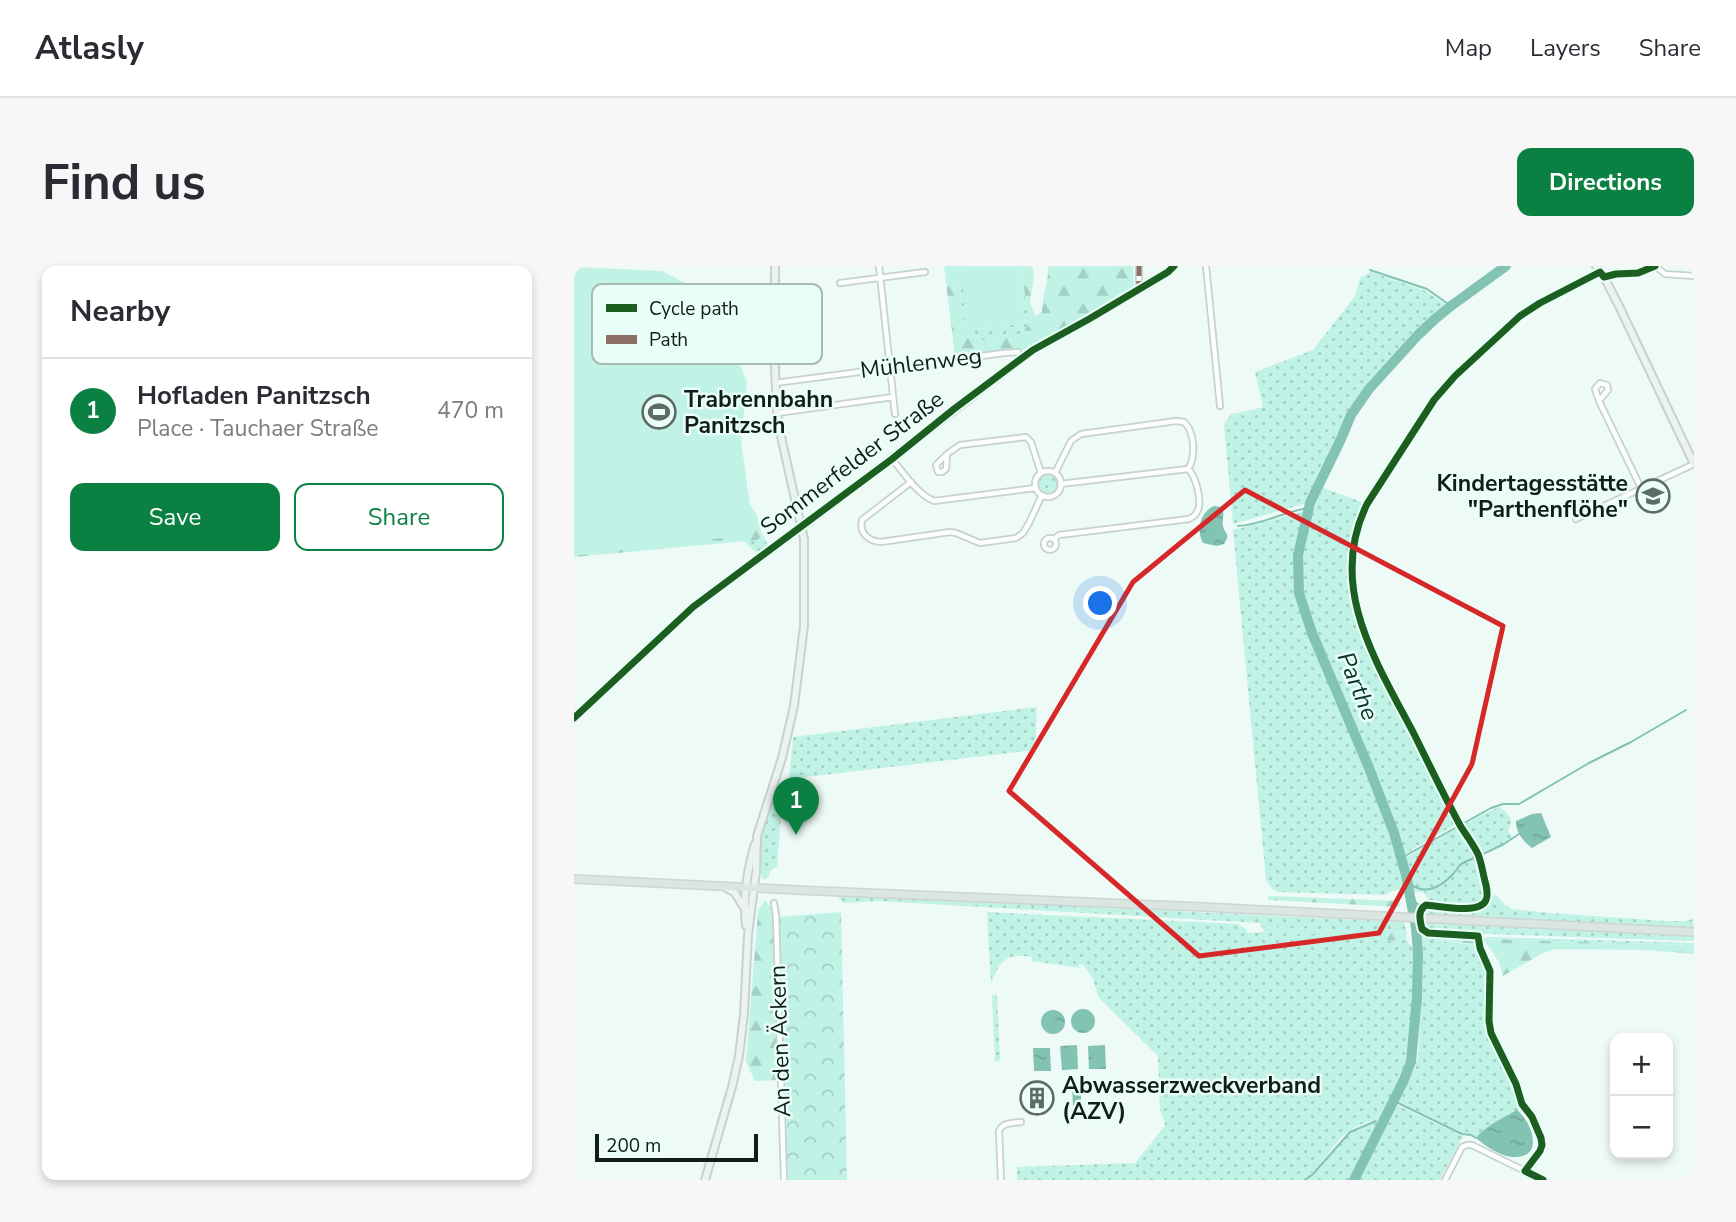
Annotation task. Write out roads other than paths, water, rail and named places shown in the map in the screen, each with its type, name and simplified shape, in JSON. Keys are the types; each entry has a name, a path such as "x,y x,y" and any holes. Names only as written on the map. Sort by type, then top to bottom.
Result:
{"main road":[{"path":"574,878 1694,932"}],"street":[{"path":"775,266 775,284"},
{"path":"879,266 895,414"},
{"path":"1139,266 1139,290"},
{"name":"Sommerfelder Straße","path":"574,718 693,607 892,459 954,409 1033,350 1089,320 1174,266"},
{"path":"1206,266 1220,407"},
{"path":"1600,271 1616,274 1638,273 1655,266 1665,274 1694,276"},
{"path":"1576,519 1694,464 1634,335 1600,271"},
{"path":"840,283 925,272"},
{"name":"Mühlenweg","path":"775,383 1004,353 1018,352 1022,358"},
{"path":"705,1180 739,1056 743,1028 752,851 782,758 794,706 804,626 805,553 802,527 777,413 775,364"},
{"path":"777,413 893,397"},
{"path":"1599,401 1641,488"},
{"path":"1055,474 1071,441 1077,435 1176,421 1184,422 1190,430 1194,457 1188,469"},
{"path":"947,454 960,445 1026,438 1031,442 1041,473"},
{"path":"892,459 911,482 934,501 1035,488"},
{"path":"1054,539 1059,535 1189,519 1196,514 1200,505 1194,474 1188,469 1060,484"},
{"path":"1048,471 1059,478 1058,491 1054,495 1047,497 1035,488 1036,479 1041,473 1048,471"},
{"path":"911,482 862,520 862,530 866,537 881,541 950,532 980,543 1016,538 1023,533 1042,495"},
{"path":"724,886 740,899 748,935"},
{"path":"744,908 750,887"},
{"name":"An den Äckern","path":"774,903 784,1180"},
{"path":"1001,1180 999,1131 1008,1124 1021,1122"},
{"path":"1445,1180 1462,1147 1467,1144 1544,1180"}],"water":[{"path":"1214,506 1223,510 1223,526 1227,536 1224,544 1217,546 1203,543 1200,533 1205,513"},
{"path":"1541,813 1551,837 1532,848 1521,836 1516,821"},
{"path":"1083,1009 1094,1016 1095,1021 1088,1032 1083,1033 1072,1026 1071,1021 1078,1010"},
{"path":"1053,1010 1064,1017 1065,1022 1058,1033 1053,1034 1042,1027 1041,1022 1048,1011"},
{"path":"1077,1045 1078,1069 1062,1070 1060,1046"},
{"path":"1105,1045 1106,1069 1089,1069 1088,1046"},
{"path":"1033,1048 1050,1048 1051,1071 1034,1071"},
{"path":"1072,1083 1081,1083 1081,1108 1073,1108"},
{"path":"1517,1110 1527,1122 1533,1137 1533,1145 1525,1155 1516,1157 1500,1154 1476,1138 1489,1126"}],"waterway":[{"name":"Parthe","path":"1354,1180 1411,1062 1417,997 1416,928 1406,875 1394,833 1312,633 1299,593 1298,555 1310,503 1351,415 1369,389 1434,320 1506,266"},
{"path":"1370,270 1427,289 1451,306"},
{"path":"1238,526 1309,508"},
{"path":"1464,823 1491,808 1503,804 1519,804 1686,710"},
{"path":"1401,858 1457,827"},
{"path":"1481,855 1519,834"},
{"path":"1407,881 1419,889 1437,887 1462,864 1476,857"},
{"name":"Parthe","path":"1411,898 1419,905"},
{"path":"1394,1101 1462,1134 1476,1138"},
{"path":"1305,1180 1350,1132 1376,1121"}],"place":[{"name":"Trabrennbahn Panitzsch","path":"659,412"},
{"name":"Kindertagesstätte \"Parthenflöhe\"","path":"1653,496"},
{"name":"Hofladen Panitzsch","path":"796,835"},
{"name":"Abwasserzweckverband (AZV)","path":"1037,1098"}]}
